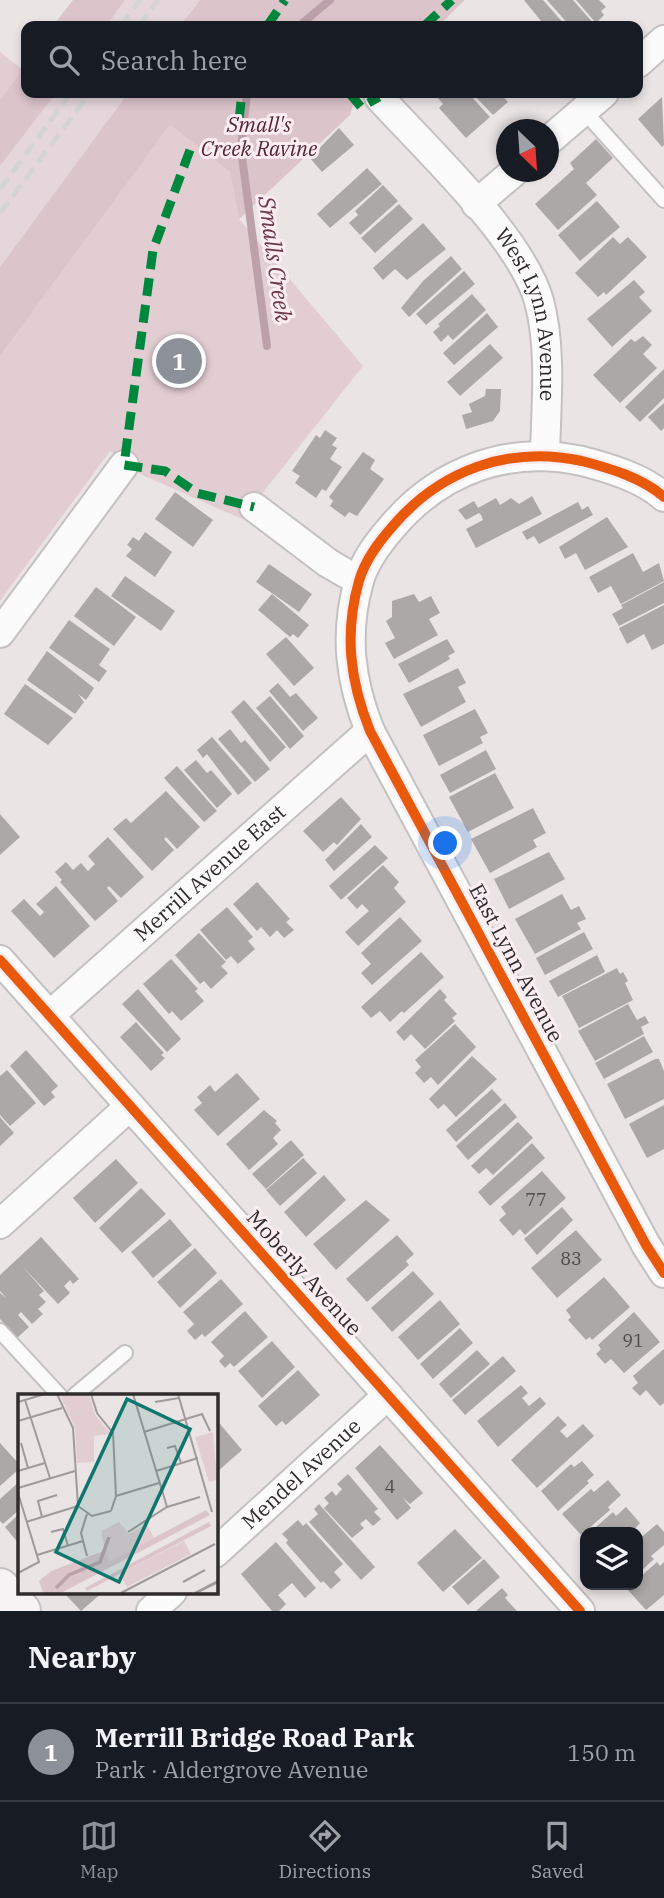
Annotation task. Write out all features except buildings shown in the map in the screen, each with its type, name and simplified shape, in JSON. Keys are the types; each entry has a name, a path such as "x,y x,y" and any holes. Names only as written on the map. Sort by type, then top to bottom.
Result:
{"main road":[{"path":"0,1588 21,1611"}],"street":[{"path":"643,59 664,40"},
{"name":"West Lynn Avenue","path":"380,98 476,204 526,270 538,299 545,331 545,455"},
{"path":"559,132 594,102"},
{"path":"476,204 502,182"},
{"path":"254,507 328,563 359,581 368,558 400,517 421,497 446,480 494,460 545,455 593,464 662,490"},
{"path":"0,633 124,465"},
{"name":"East Lynn Avenue","path":"359,581 350,668 370,731 646,1245 664,1273"},
{"name":"Merrill Avenue East","path":"50,1015 370,731"},
{"name":"Moberly Avenue","path":"0,960 580,1611"},
{"path":"0,1224 130,1106"},
{"name":"Mendel Avenue","path":"217,1551 388,1395"},
{"path":"151,1611 170,1594"}],"lane":[{"path":"594,102 664,200"},
{"path":"0,1331 58,1394"},
{"path":"76,1394 125,1353"}],"shaded area":[{"path":"125,0 200,0 184,21 110,21"},
{"path":"0,52 21,68 21,73 0,100"},
{"path":"52,98 124,98 0,267 0,166"},
{"path":"170,125 230,172 239,219 363,366 242,519 140,474 110,451 0,601 0,356"}],"green space":[{"path":"73,0 125,0 110,21 57,21"},
{"path":"200,0 465,0 443,21 184,21"},
{"path":"21,72 21,98 52,98 0,166 0,100"},
{"name":"Small's Creek Ravine","path":"124,98 356,98 350,115 239,219 230,172 170,125 0,356 0,267"}],"waterway":[{"name":"Smalls Creek","path":"305,21 330,0"},
{"name":"Smalls Creek","path":"246,98 241,149 267,346"}],"railway":[{"path":"125,21 140,0"},
{"path":"143,21 158,0"},
{"path":"0,189 67,98"},
{"path":"0,213 86,98"}],"marked path":[{"path":"270,21 285,0"},
{"path":"429,21 452,0"},
{"path":"239,120 241,98"},
{"path":"354,98 361,107 377,98"},
{"path":"190,150 153,250 124,465 165,471 197,493 254,507"}],"cycle path":[{"path":"664,497 646,484 614,470 555,457 502,460 454,477 411,507 372,552 359,581 354,601 351,639 354,676 370,731 646,1245 664,1273"},
{"path":"0,960 580,1611"}],"place":[{"name":"Merrill Bridge Road Park","path":"179,361"}]}
